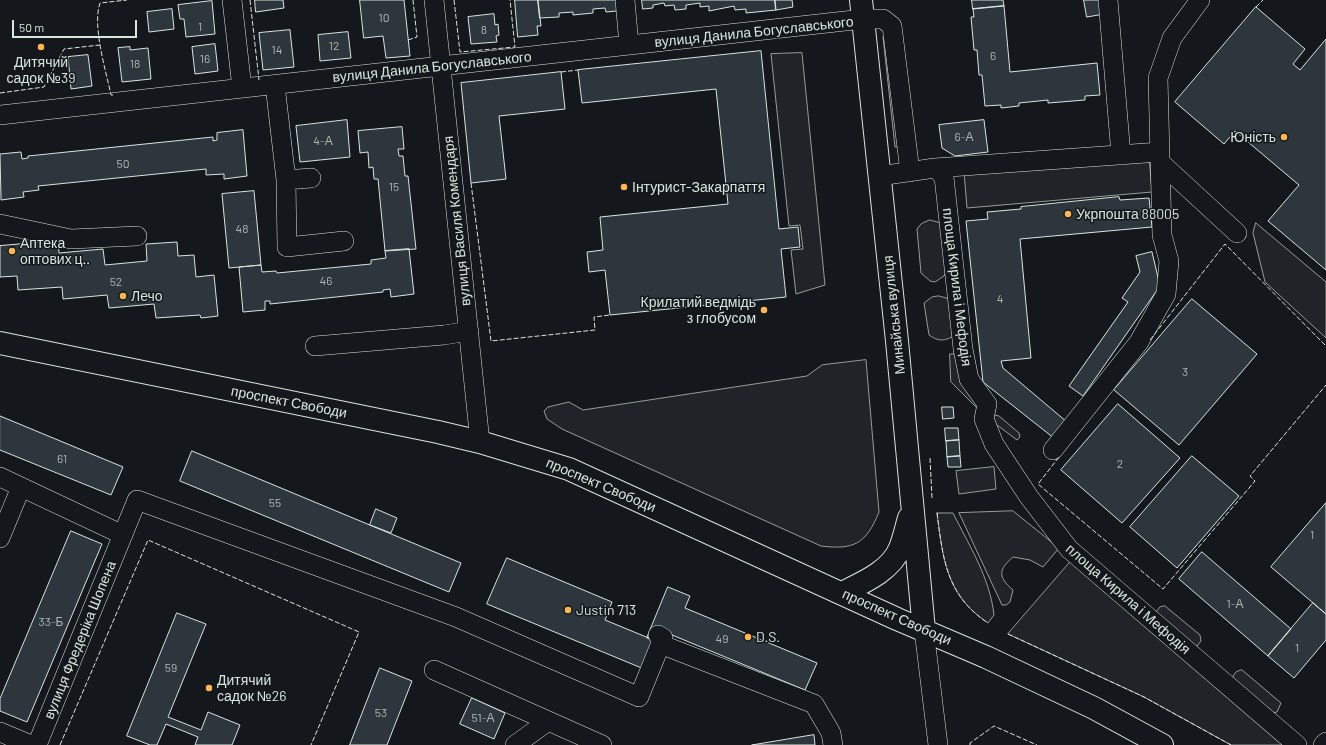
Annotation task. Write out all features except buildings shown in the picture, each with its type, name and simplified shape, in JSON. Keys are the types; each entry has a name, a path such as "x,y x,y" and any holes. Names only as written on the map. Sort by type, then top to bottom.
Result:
{"main road":[{"name":"Минайська вулиця","path":"862,10 924,630"},
{"name":"проспект Свободи","path":"0,343 480,442 569,469 924,630 986,656 1094,708 1162,745"},
{"path":"842,593 871,578 886,566 900,549 912,505"}],"street":[{"path":"232,0 242,88"},
{"name":"вулиця Василя Комендаря","path":"434,0 480,442"},
{"path":"625,0 630,45"},
{"path":"1108,0 1121,154"},
{"path":"1053,450 1139,342 1166,294 1169,261 1162,235 1158,78 1172,38 1200,0"},
{"name":"вулиця Данила Богуславського","path":"0,115 630,45 862,10 883,19 892,26 910,172"},
{"path":"275,85 286,180 287,247 344,241"},
{"path":"879,176 935,168 1121,154 1160,157 1237,233"},
{"name":"площа Кирила і Мефодія","path":"940,174 944,177 963,349 969,379 987,404 984,419 994,444 1029,497 1069,550 1297,745"},
{"path":"286,180 311,178"},
{"path":"0,224 71,239 137,236"},
{"path":"315,346 444,335 469,331"},
{"path":"0,477 123,535"},
{"path":"0,538 21,487"},
{"name":"вулиця Фредеріка Шопена","path":"37,745 137,500 456,617 639,697 659,640 814,704 831,733 833,745"},
{"path":"924,630 938,745"},
{"path":"434,670 547,722 602,745"},
{"path":"515,745 547,722"},
{"path":"0,732 31,745"},
{"path":"1323,745 1326,742"}],"shaded area":[{"path":"889,36 902,147 895,147 883,37"},
{"path":"802,53 825,285 796,294 791,250 803,249 800,225 789,226 771,54"},
{"path":"1149,156 1152,192 967,208 964,172"},
{"path":"930,220 941,223 948,268 944,276 935,282 930,281 921,273 917,229 921,224"},
{"path":"1256,223 1326,282 1326,338 1265,282 1253,233"},
{"path":"939,296 950,299 954,336 942,340 936,339 929,335 924,303 932,297"},
{"path":"950,354 957,354 978,409 951,382"},
{"path":"866,360 879,512 864,538 858,542 842,547 821,546 562,429 547,419 544,411 548,407 569,402 583,410 807,376 822,365"},
{"path":"995,415 999,416 1019,433 1020,437 1017,440 993,422 992,419"},
{"path":"994,467 996,489 959,494 956,471"},
{"path":"1013,511 1059,548 1043,567 1030,560 1013,557 1008,562 1002,570 1002,577 1013,590 1010,602 1006,605 1002,605 959,513"},
{"path":"937,513 953,513 978,562 992,601 994,615 988,623 974,612 955,588 945,561"},
{"path":"1072,560 1287,745 1231,745 1144,697 1008,634"},
{"path":"1165,606 1200,635 1201,641 1197,646 1192,646 1156,612 1160,607"},
{"path":"1242,670 1281,703 1277,712 1272,713 1233,680 1233,676 1236,672"}],"fence":[{"path":"113,95 111,95 101,49 98,13 100,3 127,0"},
{"path":"250,0 259,80"},
{"path":"408,40 417,37 413,0"},
{"path":"454,0 460,52 515,47 510,0"},
{"path":"1256,7 1263,0"},
{"path":"0,93 44,87 64,49 100,45"},
{"path":"561,72 578,70"},
{"path":"471,183 491,341 595,330 594,317 610,315"},
{"path":"1150,340 1225,244 1326,346"},
{"path":"1059,457 1038,484 1163,589 1255,481 1250,476 1326,385"},
{"path":"930,458 932,498"},
{"path":"937,513 945,561 955,588 974,612 988,623"},
{"path":"60,745 148,540 359,632 311,745"},
{"path":"1008,634 1144,697 1231,745"},
{"path":"970,745 970,743 994,726 1037,745"}],"place":[{"name":"Дитячий садок №39","path":"41,47"},
{"name":"Юність","path":"1284,137"},
{"name":"Інтурист-Закарпаття","path":"624,187"},
{"name":"Укрпошта 88005","path":"1068,214"},
{"name":"Аптека оптових ц‥","path":"12,251"},
{"name":"Лечо","path":"123,296"},
{"name":"Крилатий ведмідь з глобусом","path":"764,310"},
{"name":"Justin 713","path":"568,610"},
{"name":"D.S.","path":"748,637"},
{"name":"Дитячий садок №26","path":"209,688"}]}
